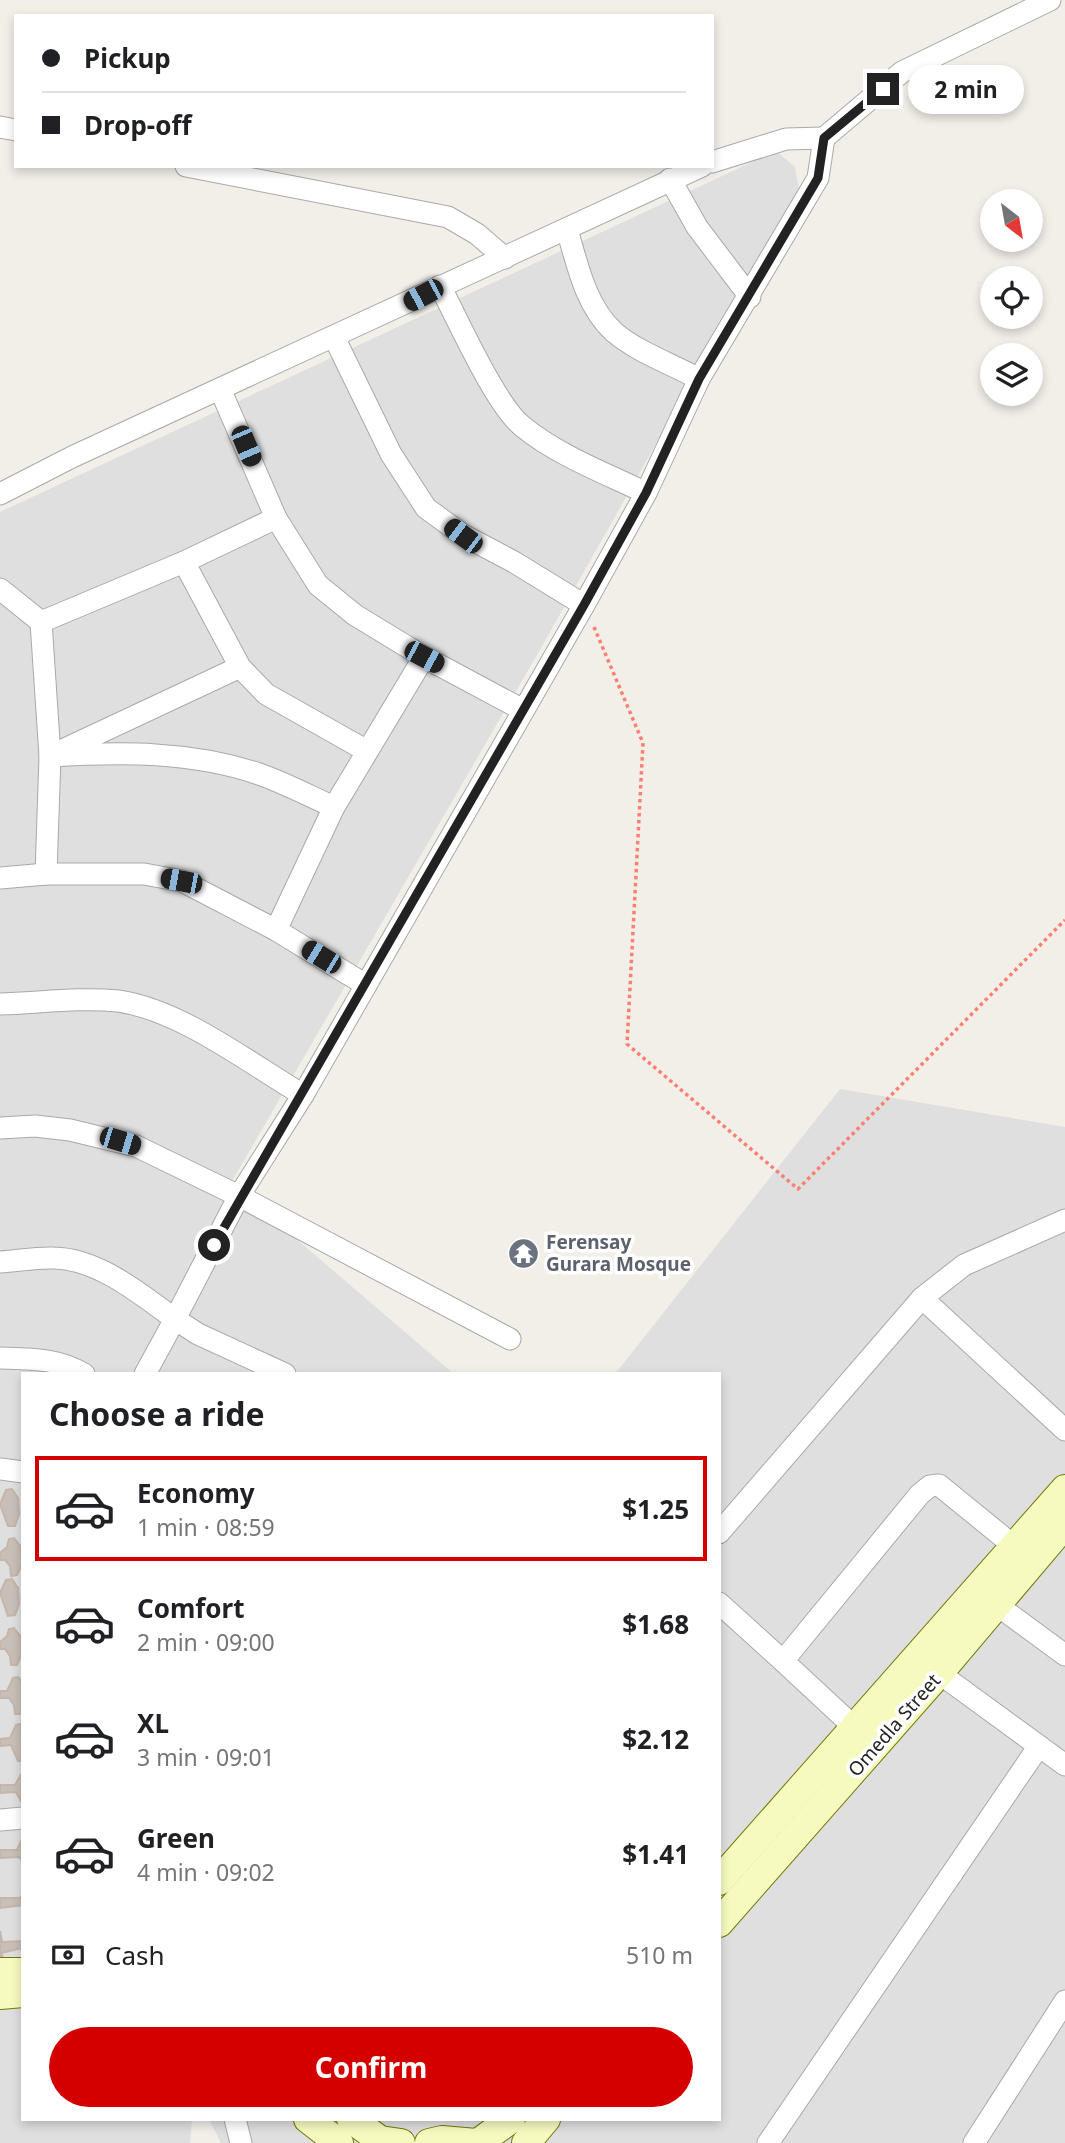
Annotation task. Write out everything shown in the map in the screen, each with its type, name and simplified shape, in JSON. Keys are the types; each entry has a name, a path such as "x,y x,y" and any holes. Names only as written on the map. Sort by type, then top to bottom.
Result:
{"main road":[{"name":"Omedla Street","path":"721,1879 1065,1489"},
{"name":"Omedla Street","path":"721,1921 1064,1527"},
{"path":"0,1972 21,1972"},
{"path":"0,1994 21,1993"},
{"path":"354,2121 380,2140 401,2143"},
{"path":"429,2143 442,2140 477,2143 507,2121"},
{"path":"526,2143 544,2121"}],"street":[{"path":"714,161 786,139 824,138 902,72 1050,0"},
{"path":"146,1372 239,1196 303,1095 646,493 699,379 750,297 818,178 824,138"},
{"path":"196,168 448,217 477,234 505,258"},
{"path":"0,494 697,168"},
{"path":"670,179 698,227 750,297"},
{"path":"568,229 588,293 600,316 615,333 699,379"},
{"path":"440,286 503,401 521,425 571,456 646,493"},
{"path":"334,337 391,454 426,508 463,536 514,562 584,605"},
{"path":"220,389 276,518 318,585 355,615 424,657 523,710"},
{"path":"41,622 184,562 276,518"},
{"path":"184,562 240,667 266,694 367,751"},
{"path":"0,589 41,622 50,756 46,874"},
{"path":"276,930 334,807 424,657"},
{"path":"50,756 240,667"},
{"path":"50,756 137,752 219,763 260,775 334,807"},
{"path":"0,878 46,874 144,874 181,881 276,930 366,985"},
{"path":"0,1004 117,1001 155,1011 190,1028 303,1095"},
{"path":"0,1128 35,1126 70,1130 125,1142 239,1196 510,1339"},
{"path":"721,1531 922,1298 964,1265 1065,1220"},
{"path":"0,1262 56,1258 88,1266 121,1281 198,1334 281,1372"},
{"path":"922,1298 1065,1430"},
{"path":"0,1358 48,1360 71,1366 81,1372"},
{"path":"0,1469 21,1472"},
{"path":"783,1661 920,1494 930,1486 939,1485 1014,1546"},
{"path":"721,1605 853,1726"},
{"path":"997,1605 1065,1655"},
{"path":"939,1673 1065,1765"},
{"path":"768,2143 1039,1746"},
{"path":"0,1820 21,1818"},
{"path":"974,2143 1065,2001"},
{"path":"236,2121 241,2143"}],"path":[{"path":"584,605 643,743 627,1044 798,1189 1065,920"}],"shaded area":[{"path":"776,151 795,167 799,190 541,648 231,1183 452,1372 21,1372 21,2121 192,2121 190,2143 0,2143 0,512"},
{"path":"840,1089 1065,1127 1065,2143 221,2143 210,2121 721,2121 721,1372 617,1372"}],"building":[{"path":"12,1489 18,1498 19,1514 15,1526 8,1526 0,1504 6,1490"},
{"path":"14,1538 21,1547 21,1566 17,1575 11,1576 10,1566 5,1560 0,1560 0,1553 7,1547 9,1539"},
{"path":"12,1579 18,1588 19,1604 15,1615 8,1616 0,1593 6,1580"},
{"path":"14,1628 21,1637 21,1655 17,1665 11,1665 10,1656 5,1649 0,1649 0,1642 7,1636 9,1629"},
{"path":"18,1677 21,1681 21,1714 15,1714 14,1705 9,1698 0,1698 0,1691 7,1691 13,1678"},
{"path":"21,1724 21,1761 18,1761 11,1745 0,1746 0,1739 10,1738 16,1725"},
{"path":"21,1774 21,1801 16,1792 0,1793 0,1785 15,1785"},
{"path":"21,1841 21,1860 19,1857 0,1858 0,1850 17,1850"},
{"path":"0,1898 20,1898 21,1905 0,1908"},
{"path":"0,1931 2,1942 21,1941 21,1948 1,1953 4,1960 0,1967"}],"place":[{"name":"Ferensay Gurara Mosque","path":"523,1253"}],"route":[{"path":"214,1245 239,1196 303,1095 485,779 646,493 699,379 818,178 824,138 883,89"}]}
